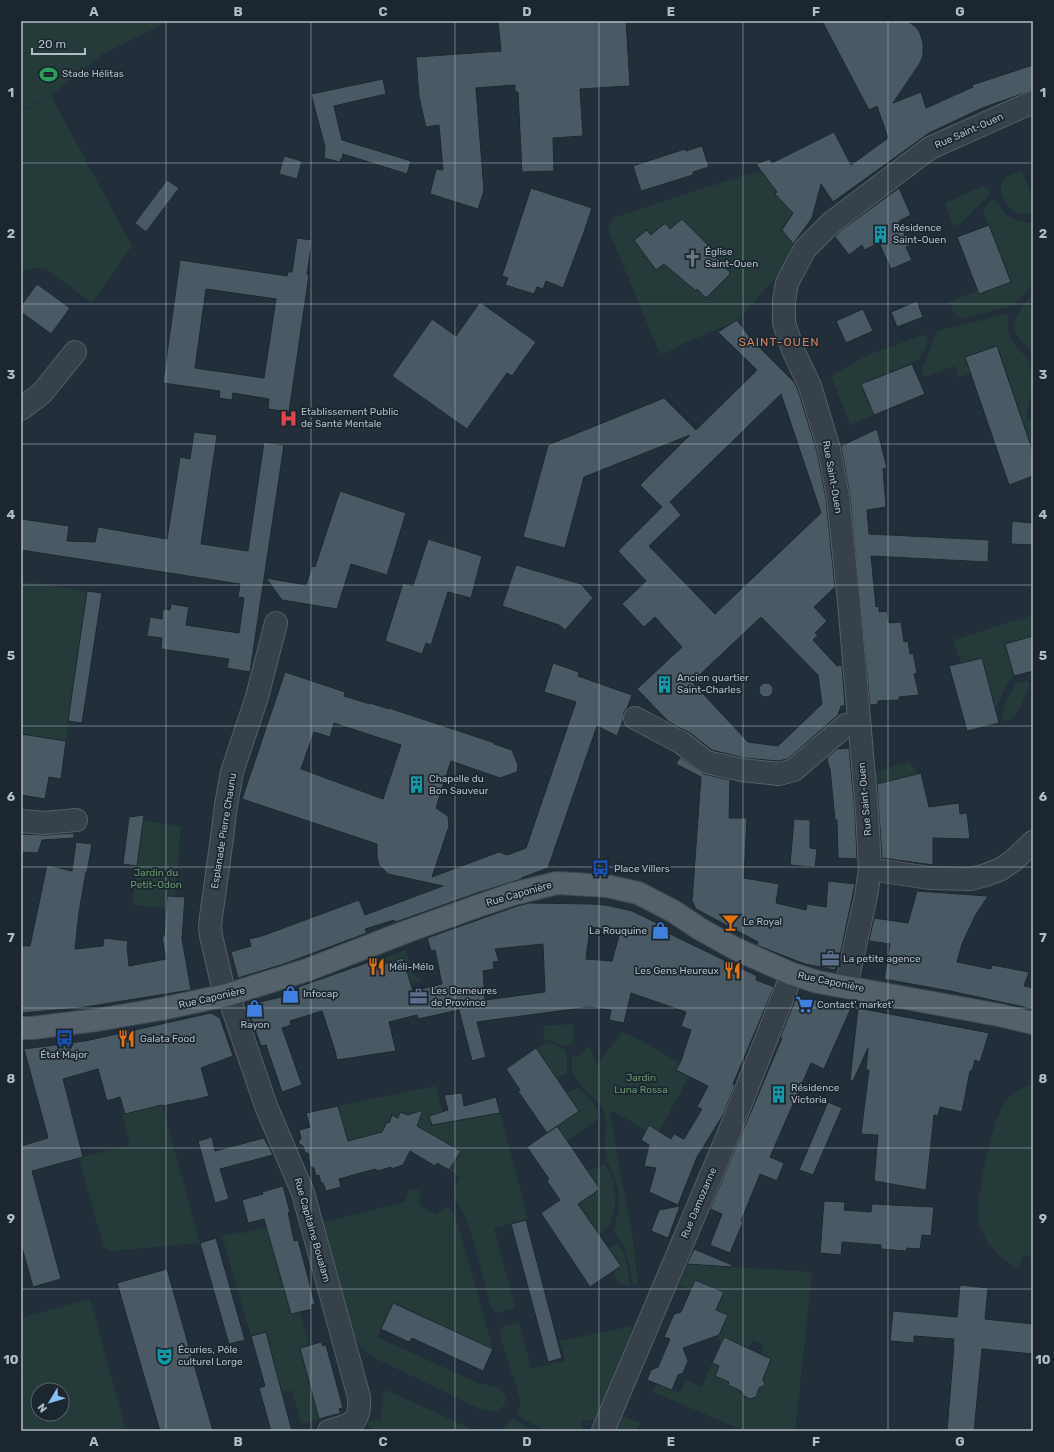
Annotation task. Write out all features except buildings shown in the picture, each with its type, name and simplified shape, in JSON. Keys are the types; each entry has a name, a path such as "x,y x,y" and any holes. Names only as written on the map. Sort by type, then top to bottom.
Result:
{"main road":[{"name":"Rue Caponière","path":"21,1028 97,1020 161,1009 227,995 308,970 408,931 512,894 558,883 608,886 638,893 673,911 700,929 736,948 792,974 818,982 999,1015 1033,1023"}],"street":[{"name":"Rue Saint-Ouen","path":"846,986 866,896 870,869 867,812 849,602 838,497 829,449 810,386 793,350 784,323 784,301 787,283 805,249 832,222 930,148 1033,102"},
{"path":"21,409 42,393 75,352"},
{"name":"Esplanade Pierre Chaunu","path":"227,995 223,987 211,936 211,917 226,805 232,772 257,697 276,623"},
{"path":"635,718 682,743 706,762 742,770 778,774 794,770 846,725 859,722"},
{"path":"21,821 45,823 76,820"},
{"path":"870,869 930,878 971,880 1001,869 1014,860 1033,842"},
{"name":"Rue Damozanne","path":"603,1431 729,1133 792,974"},
{"name":"Rue Capitaine Boualam","path":"227,995 266,1106 303,1193 359,1397 360,1409 355,1420 329,1431"}],"green space":[{"name":"Stade Hélitas","path":"21,21 170,21 103,54 51,95 21,111"},
{"path":"51,96 132,246 92,303 45,268 35,268 21,272 21,112"},
{"path":"761,171 775,190 775,194 802,201 782,230 794,245 787,265 737,321 660,354 608,229 613,218"},
{"path":"1022,171 1033,198 1033,214 1014,211 1004,200 1002,195 1001,185 1003,181 1010,175"},
{"path":"983,186 990,191 990,194 961,223 955,226 952,224 945,203"},
{"path":"992,200 995,200 1003,211 1011,218 1033,223 1033,284 1014,305 961,319 955,315 949,302 978,291 980,294 1011,282 983,209"},
{"path":"1033,293 1033,355 1017,335 1015,324 1019,312"},
{"path":"1009,314 1007,329 1011,339 1028,360 1033,375 1033,395 1031,395 1027,408 1027,419 1033,423 1033,452 997,346 965,357 971,373 959,377 955,366 924,377 922,370 937,331"},
{"path":"926,335 927,341 919,360 861,384 874,415 850,425 831,376 868,355"},
{"path":"21,581 87,591 66,741 21,734"},
{"path":"1033,615 1033,636 1014,676 1008,682 995,709 982,658 961,663 954,640"},
{"path":"1025,681 1029,682 1029,685 1022,704 1015,715 1004,722 1003,713 1007,699 1016,683"},
{"path":"909,762 918,774 875,784 874,772"},
{"name":"Jardin du Petit-Odon","path":"143,821 181,826 175,896 168,896 166,908 132,905"},
{"path":"406,950 411,972 422,981 386,990 387,970 383,958"},
{"path":"572,1024 574,1030 574,1041 570,1045 567,1046 550,1040 544,1040 543,1026"},
{"name":"Jardin Luna Rossa","path":"622,1032 638,1039 680,1063 676,1070 689,1076 659,1132 649,1125 646,1131 609,1110 633,1241 638,1283 633,1285 629,1262 624,1247 614,1231 619,1207 619,1192 606,1154 606,1126 604,1111 597,1101 579,1084 572,1071 572,1055 575,1057 582,1054 590,1046 597,1065"},
{"path":"548,1042 561,1047 567,1055 567,1073 557,1078 536,1048"},
{"path":"1033,1084 1033,1259 1024,1254 1018,1268 1006,1261 994,1250 981,1230 978,1213 979,1198 990,1142 1000,1111 1010,1096"},
{"path":"435,1086 443,1111 442,1114 444,1122 452,1122 500,1113 528,1219 494,1228 515,1308 497,1313 491,1307 470,1230 464,1214 455,1199 454,1190 460,1177 449,1170 460,1151 417,1126 420,1117 419,1114 411,1117 400,1112 398,1118 392,1115 389,1123 387,1122 382,1132 348,1141 338,1106"},
{"path":"578,1088 594,1105 597,1110 598,1119 567,1141 557,1126 567,1093"},
{"path":"162,1105 200,1243 111,1251 104,1248 79,1158 130,1145 122,1114"},
{"path":"605,1164 614,1182 615,1205 608,1228 599,1234 578,1204 600,1189 588,1171"},
{"path":"409,1189 420,1191 419,1205 436,1215 447,1206 454,1215 458,1224 493,1349 394,1303 377,1337 478,1383 497,1387 503,1392 506,1399 505,1404 500,1409 488,1411 480,1409 375,1358 361,1346 356,1340 352,1331 324,1222 405,1202"},
{"path":"276,1224 272,1244 291,1314 300,1312 309,1345 300,1348 319,1419 301,1424 292,1390 282,1393 266,1332 251,1336 222,1236 238,1232 239,1234"},
{"path":"618,1244 627,1264 629,1287 618,1282 613,1272 621,1266 609,1248"},
{"path":"687,1264 812,1272 795,1431 745,1431 653,1392 656,1384 680,1393 685,1380 702,1387 712,1363 719,1366 715,1376 729,1382 728,1385 741,1391 744,1396 750,1399 756,1397 759,1388 765,1385 763,1379 771,1359 761,1353 764,1345 753,1340 749,1348 737,1343 735,1347 723,1349 717,1335 720,1333 728,1315 717,1310 723,1296 721,1291 697,1284 692,1286 691,1290 679,1285"},
{"path":"90,1299 126,1431 24,1431 21,1419 21,1374 24,1373 21,1361 21,1318"},
{"path":"519,1322 531,1369 565,1361 560,1341 633,1326 596,1421 581,1420 584,1431 544,1431 516,1414 520,1407 520,1399 499,1333 502,1327"},
{"path":"386,1390 476,1431 374,1431 368,1425 368,1420 381,1421 383,1393"},
{"path":"623,1416 640,1423 636,1431 617,1431"},
{"path":"513,1418 532,1431 500,1431"}],"place":[{"name":"Stade Hélitas","path":"49,74"},
{"name":"Résidence Saint-Ouen","path":"880,234"},
{"name":"Église Saint-Ouen","path":"692,258"},
{"name":"Etablissement Public de Santé Mentale","path":"288,418"},
{"name":"Ancien quartier Saint-Charles","path":"664,684"},
{"name":"Chapelle du Bon Sauveur","path":"416,785"},
{"name":"Place Villers","path":"601,869"},
{"name":"Le Royal","path":"730,922"},
{"name":"La Rouquine","path":"660,931"},
{"name":"La petite agence","path":"830,959"},
{"name":"Méli-Mélo","path":"376,967"},
{"name":"Les Gens Heureux","path":"732,971"},
{"name":"Infocap","path":"290,994"},
{"name":"Les Demeures de Province","path":"418,997"},
{"name":"Contact' market'","path":"804,1005"},
{"name":"Rayon","path":"255,1008"},
{"name":"État Major","path":"64,1038"},
{"name":"Galata Food","path":"127,1039"},
{"name":"Résidence Victoria","path":"778,1094"},
{"name":"Écuries, Pôle culturel Lorge","path":"165,1356"}],"district":[{"name":"SAINT-OUEN","path":"779,342"}]}
